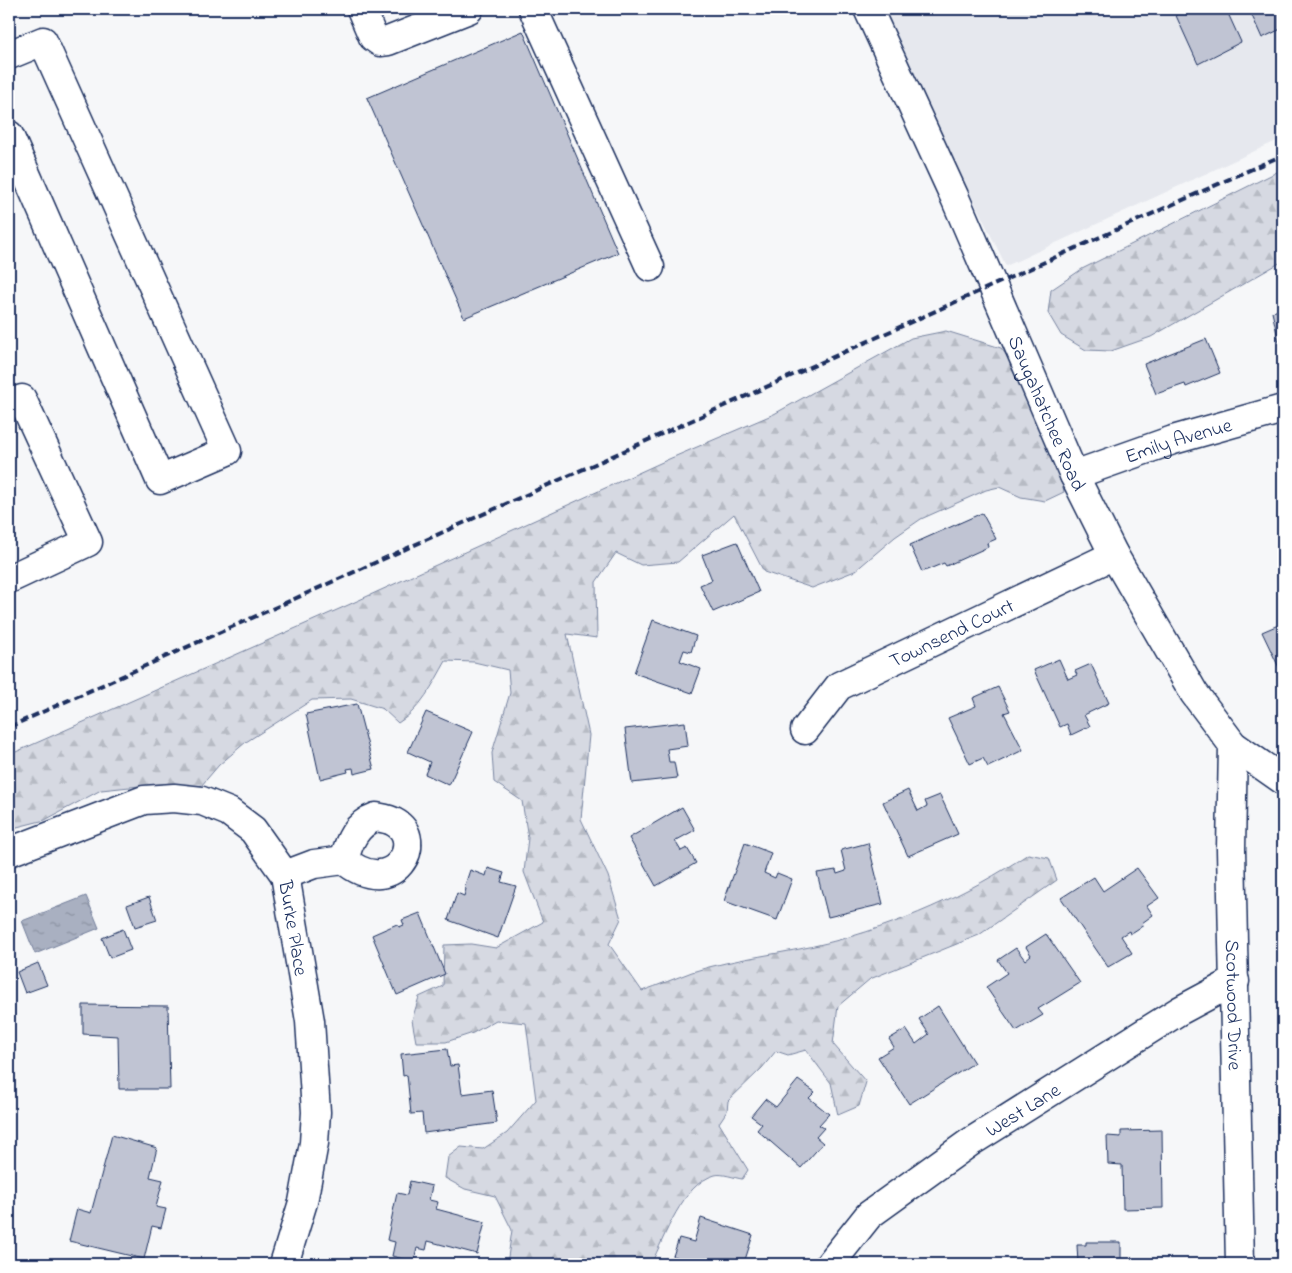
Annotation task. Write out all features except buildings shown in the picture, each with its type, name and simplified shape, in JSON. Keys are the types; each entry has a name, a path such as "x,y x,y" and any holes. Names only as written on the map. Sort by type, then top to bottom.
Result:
{"street":[{"path":"361,9 373,37 380,42 388,42 469,9"},
{"path":"534,9 650,267"},
{"name":"Saugahatchee Road","path":"868,9 955,198 1074,475 1114,555 1194,693 1233,745 1283,780"},
{"path":"9,55 43,41 227,451 160,480 9,135"},
{"path":"9,404 22,399 88,542 9,579"},
{"name":"Emily Avenue","path":"1074,475 1173,440 1283,409"},
{"name":"Townsend Court","path":"805,730 839,686 1114,555"},
{"name":"Scotwood Drive","path":"1233,745 1231,849 1240,1264"},
{"name":"Burke Place","path":"9,852 144,800 174,798 202,802 229,812 253,830 286,875 310,1021 316,1112 314,1143 303,1202 284,1264"},
{"path":"286,875 314,864 344,860"},
{"name":"West Lane","path":"830,1264 869,1215 969,1143 1179,1011 1235,981"}],"shaded area":[{"path":"879,9 1283,9 1283,138 1006,266"}],"green space":[{"path":"1283,169 1283,261 1151,337 1111,351 1086,350 1061,335 1048,313 1051,290 1082,269"},
{"path":"946,331 1001,348 1019,372 1058,463 1064,492 1045,501 1021,497 999,487 986,490 921,519 895,537 855,571 812,588 764,572 734,514 678,562 641,565 616,553 596,582 597,638 567,634 589,735 581,819 608,876 621,919 609,944 642,991 708,967 827,943 879,928 957,895 1028,854 1049,858 1057,880 979,935 870,979 838,1006 833,1044 866,1082 859,1106 838,1115 831,1083 806,1050 788,1055 776,1051 762,1068 728,1101 727,1111 719,1123 748,1170 742,1179 715,1175 703,1180 693,1189 676,1213 651,1264 507,1264 512,1230 495,1196 465,1189 445,1178 448,1157 461,1147 483,1149 507,1133 536,1100 526,1023 496,1020 473,1033 446,1042 416,1042 412,1020 419,997 443,986 444,945 471,944 496,948 543,922 524,872 528,838 522,801 494,782 492,753 510,693 508,670 474,662 446,661 420,703 398,723 383,709 351,699 312,700 246,742 219,765 201,786 149,785 101,790 45,820 9,829 9,755 346,606 669,459 774,414 911,338"}],"water":[{"path":"86,896 99,928 35,954 22,921"}],"railway":[{"path":"9,727 1283,155"}]}
